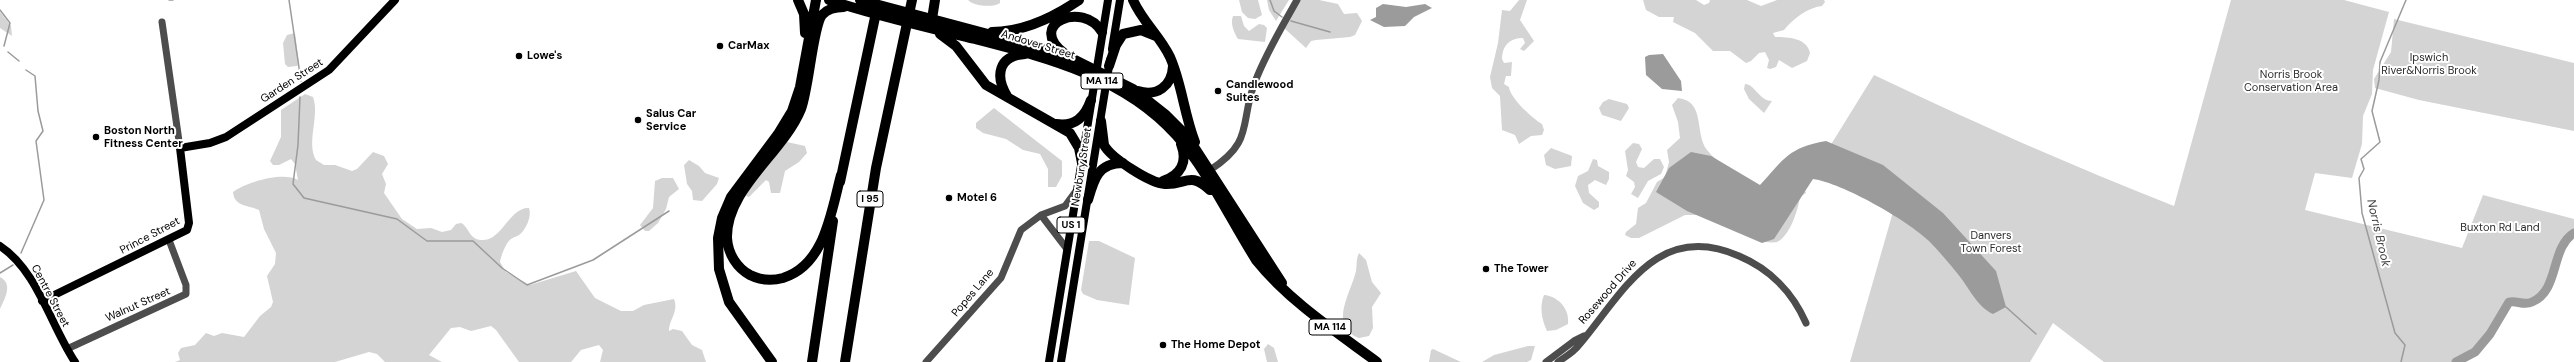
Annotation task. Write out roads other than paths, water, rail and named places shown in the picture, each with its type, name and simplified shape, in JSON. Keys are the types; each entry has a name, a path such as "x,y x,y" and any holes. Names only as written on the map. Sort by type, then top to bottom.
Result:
{"highway":[{"path":"798,0 804,14 805,54"},
{"path":"772,362 729,302 719,269 718,238 722,218 731,197 778,134 792,111 800,87 816,0"},
{"name":"Andover Street","path":"829,0 910,23 929,23 970,29 1052,51 1074,59 1133,89 1173,121 1201,157 1287,292"},
{"name":"Andover Street","path":"860,0 929,23 1071,66 1121,91 1151,112 1175,134 1188,150 1256,260 1275,282 1371,360"},
{"path":"812,362 841,175 878,0"},
{"name":"I 95","path":"845,362 864,231 903,37 912,0"},
{"path":"936,0 929,23 952,41 982,82 1054,123 1074,138 1079,148 1082,163"},
{"path":"970,29 993,32 1016,30 1039,21 1079,0"},
{"path":"1133,0 1158,37 1173,64 1179,82 1186,118 1201,157"},
{"path":"841,175 820,244 805,266 787,277 767,280 749,275 737,265 728,241 728,224 734,208 743,192 791,128 800,110 808,82 820,18 834,7 851,7"},
{"path":"1074,59 1059,49 1052,40 1051,28 1056,17 1070,9 1083,9 1094,17 1102,32"},
{"path":"1110,66 1116,45 1123,34 1141,30 1158,37"},
{"path":"1007,96 999,78 1003,66 1010,57 1031,53"},
{"path":"1133,89 1147,94 1160,90 1171,78 1173,64"},
{"path":"1054,123 1069,124 1079,120 1086,112 1091,100"},
{"path":"1101,121 1104,145 1123,163 1156,182 1166,184 1186,179 1195,180 1218,198"},
{"path":"1156,182 1173,177 1182,168 1183,151 1175,134"},
{"path":"1088,200 1094,181 1101,168 1111,164 1123,163"}],"main road":[{"name":"Garden Street","path":"180,148 210,143 226,137 322,76 338,64 395,0"},
{"name":"Newbury Street","path":"1049,362 1108,0"},
{"name":"Newbury Street","path":"1061,362 1120,0"},
{"name":"Prince Street","path":"42,301 187,230 189,226 180,148"},
{"name":"Centre Street","path":"0,246 20,264 75,362"}],"street":[{"path":"1210,170 1230,155 1242,138 1255,82 1296,0"},
{"name":"Prince Street","path":"162,22 180,148"},
{"name":"Popes Lane","path":"926,362 993,288 1008,264 1018,234 1041,215 1065,206 1072,198 1078,187"},
{"path":"1041,215 1067,250"},
{"name":"Walnut Street","path":"67,349 186,294 186,284 169,240"},
{"name":"Rosewood Drive","path":"1558,362 1578,346 1584,336 1645,266 1665,254 1696,247 1734,254 1759,266 1790,295 1806,323"},
{"name":"Rosewood Drive","path":"1546,362 1574,341 1584,336"}],"waterway":[{"path":"289,0 301,81"},
{"path":"1270,0 1274,11 1282,17"},
{"name":"Norris Brook","path":"2401,362 2405,345 2395,333 2362,213 2359,178 2364,169 2361,159 2380,142 2372,111 2379,80 2380,62 2406,0"},
{"path":"0,10 10,23 4,46"},
{"path":"1291,21 1330,32"},
{"path":"8,52 19,61"},
{"path":"21,253 44,200 36,141 43,131 38,111 35,76 26,70"},
{"path":"300,97 298,145 293,184 304,198 397,219 427,241 473,241 502,268 527,285 593,260 669,211"},
{"path":"2456,362 2475,352 2490,334 2509,302 2529,303 2541,296 2551,279 2561,248 2566,240 2574,233"},
{"path":"0,273 13,265"},
{"path":"2006,307 2036,334"}],"place":[{"name":"CarMax","path":"720,46"},
{"name":"Lowe's","path":"519,56"},
{"name":"Candlewood Suites","path":"1218,91"},
{"name":"Salus Car Service","path":"638,120"},
{"name":"Boston North Fitness Center","path":"96,137"},
{"name":"Motel 6","path":"949,198"},
{"name":"The Tower","path":"1486,269"},
{"name":"The Home Depot","path":"1163,345"}],"park label":[{"name":"Ipswich River&Norris Brook","path":"2429,64"},
{"name":"Norris Brook Conservation Area","path":"2291,81"},
{"name":"Buxton Rd Land","path":"2500,228"},
{"name":"Danvers Town Forest","path":"1991,242"}]}
